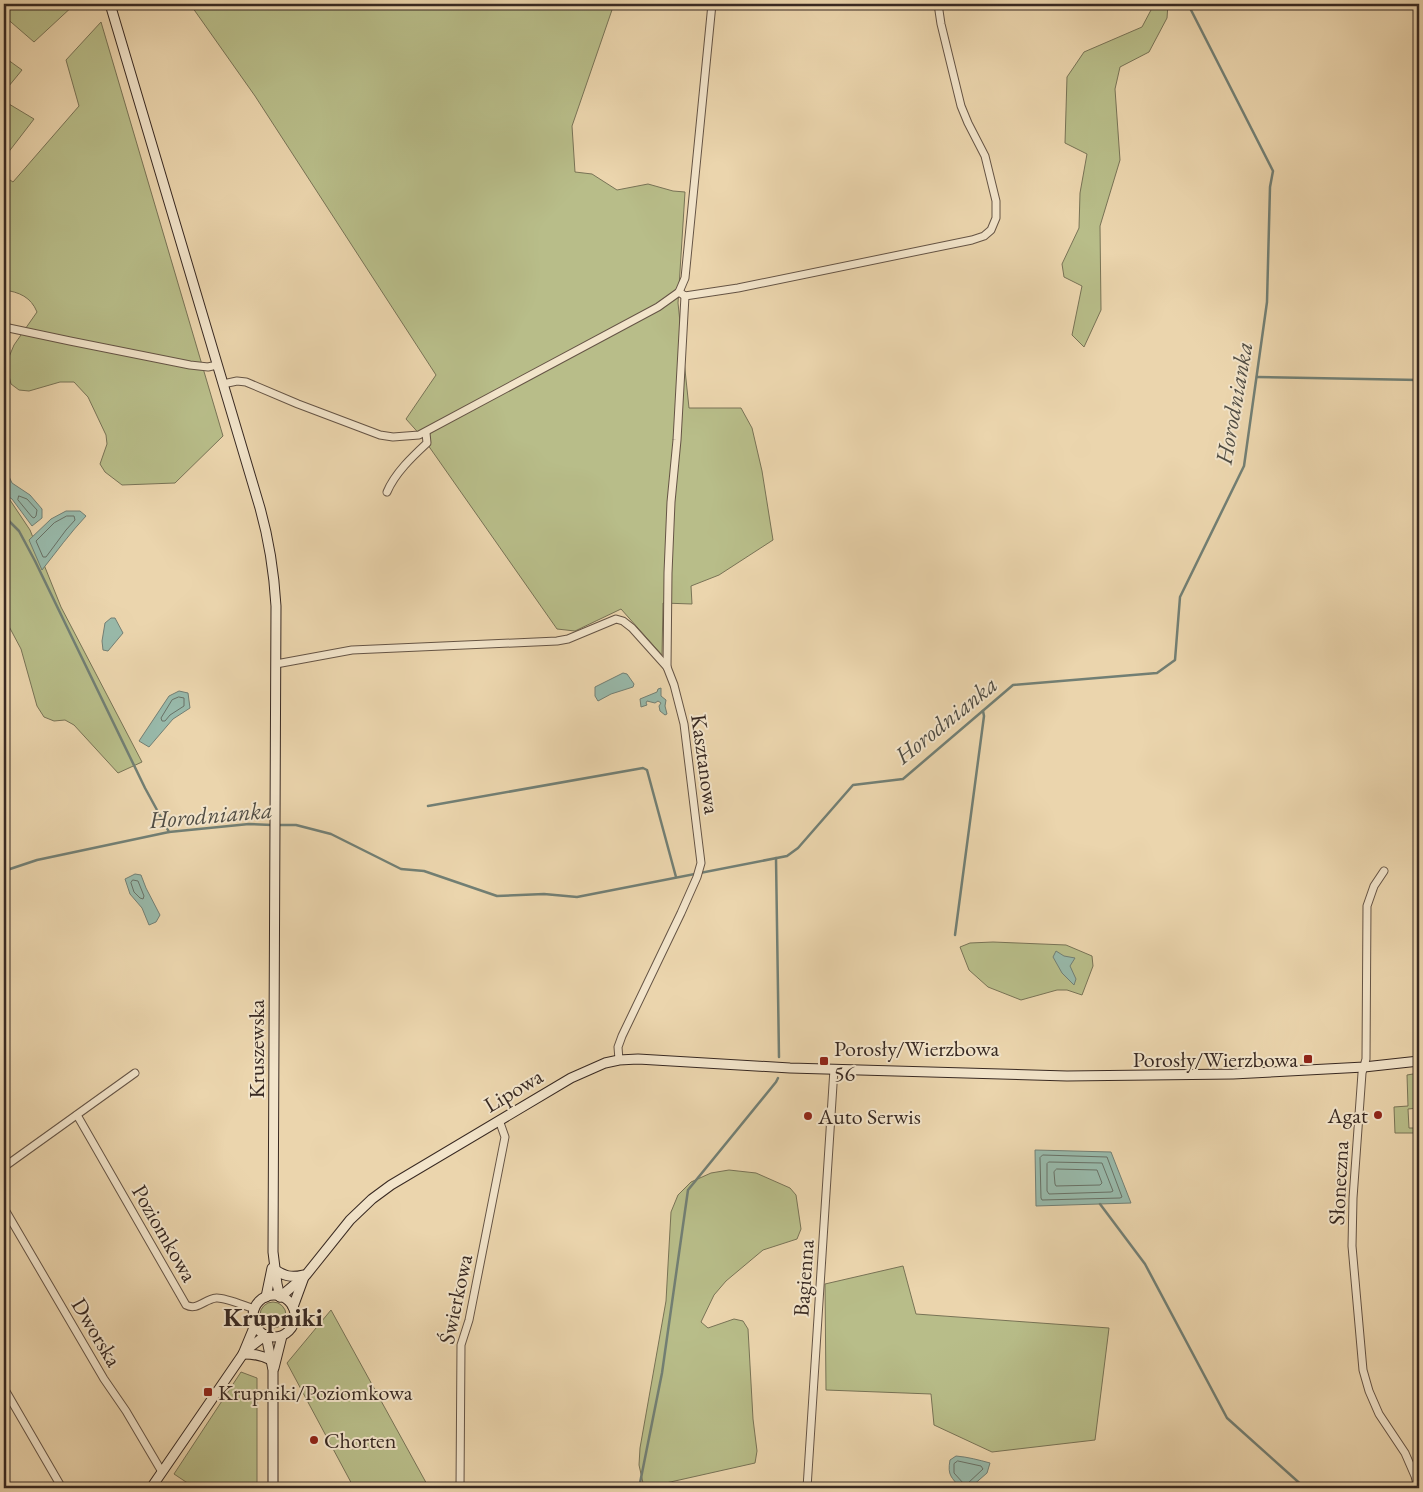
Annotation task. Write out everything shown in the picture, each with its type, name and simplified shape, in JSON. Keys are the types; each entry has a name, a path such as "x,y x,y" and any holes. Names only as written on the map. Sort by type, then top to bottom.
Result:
{"street":[{"name":"Kruszewska","path":"110,4 268,534 275,578 274,1266 280,1297"},
{"path":"667,667 668,573 671,502 678,440 682,294 712,4"},
{"path":"223,384 237,381 246,382 298,404 380,434 399,437 419,435 426,433 682,294 738,288 984,236 992,230 996,218 988,166 986,156 961,106 938,4"},
{"path":"4,326 70,342 190,365 208,367 217,365"},
{"path":"387,492 401,470 427,443 426,433"},
{"path":"276,664 352,650 557,641 568,639 616,618 632,628 667,667"},
{"name":"Kasztanowa","path":"619,1060 618,1047 622,1036 701,867 701,854 684,724 674,685 667,667"},
{"name":"Słoneczna","path":"1384,871 1374,886 1367,906 1366,1060 1362,1073 1352,1246 1363,1370 1368,1392 1379,1414 1405,1453 1418,1488"},
{"name":"Lipowa","path":"280,1297 306,1275 350,1220 372,1199 408,1174 577,1075 605,1063 619,1060 638,1059 790,1068 1067,1076 1234,1074 1364,1067 1419,1061"},
{"name":"Bagienna","path":"807,1488 834,1069"},
{"path":"4,1167 135,1073"},
{"name":"Poziomkowa","path":"77,1115 186,1305 189,1307 196,1306 213,1298 220,1298 255,1309"},
{"name":"Świerkowa","path":"460,1488 461,1345 471,1313 505,1137 499,1120"},
{"name":"Dworska","path":"4,1208 104,1379 126,1411 162,1472"},
{"name":"Kruszewska","path":"255,1309 260,1301 266,1297 274,1266"},
{"path":"274,1266 288,1276 306,1275"},
{"name":"Lipowa","path":"293,1307 306,1275"},
{"path":"255,1309 253,1317 255,1325 261,1332 273,1337 282,1336 289,1331 295,1315 293,1307 288,1300 280,1297 266,1297"},
{"path":"151,1488 244,1352 255,1325"},
{"path":"244,1352 266,1335"},
{"path":"266,1335 273,1370 273,1488"},
{"path":"273,1370 282,1336"},
{"path":"244,1352 271,1360"},
{"path":"4,1388 62,1488"}],"green space":[{"path":"4,4 75,4 34,42 4,16"},
{"path":"190,4 614,4 572,126 575,172 592,174 617,190 648,184 673,191 685,192 678,303 689,408 741,408 752,428 762,471 773,540 719,575 691,586 692,604 663,603 662,655 621,609 575,631 557,629 423,438 406,419 436,375 255,96"},
{"path":"1157,4 1168,4 1167,18 1149,52 1120,67 1115,89 1120,160 1100,226 1101,310 1084,347 1072,335 1082,286 1064,277 1062,264 1079,228 1080,193 1087,154 1065,143 1067,77 1084,52 1142,27 1151,10"},
{"path":"101,22 223,436 175,483 122,485 105,472 100,464 107,444 106,435 88,397 74,382 60,382 29,391 19,390 11,384 6,364 14,345 37,312 24,296 4,290 4,176 13,182 79,106 66,60"},
{"path":"4,57 22,70 4,92"},
{"path":"4,101 34,119 4,158"},
{"path":"4,491 30,530 61,607 142,762 118,773 74,725 65,720 54,721 44,717 37,706 21,649 4,617"},
{"path":"970,943 1066,945 1092,956 1093,966 1082,995 1067,990 1057,990 1021,1000 988,987 969,970 960,947"},
{"path":"1419,1073 1419,1108 1408,1109 1409,1128 1419,1128 1419,1133 1395,1133 1394,1107 1408,1106 1407,1075"},
{"path":"729,1170 756,1173 790,1188 796,1195 801,1229 797,1239 763,1250 726,1281 714,1295 701,1322 708,1328 734,1319 743,1321 748,1329 753,1419 757,1451 755,1463 657,1485 643,1483 639,1465 640,1448 666,1301 671,1212 678,1195 691,1182 711,1173"},
{"path":"903,1266 916,1314 1109,1328 1095,1440 992,1452 934,1425 931,1394 826,1390 825,1284"},
{"path":"273,1302 282,1306 286,1315 282,1324 273,1328 264,1324 260,1315 264,1306"},
{"path":"331,1310 429,1488 354,1488 287,1363"},
{"path":"241,1372 257,1378 257,1488 195,1488 174,1474"}],"water":[{"path":"4,466 12,483 30,495 42,509 42,518 32,526 12,499 4,494"},
{"path":"66,511 80,511 86,516 42,570 29,540 51,519"},
{"path":"111,618 115,618 123,633 108,651 103,650 102,641 105,623"},
{"path":"623,673 627,674 634,684 633,687 611,694 598,701 595,696 595,687"},
{"path":"661,688 661,696 666,700 667,714 665,715 660,711 659,706 661,703 658,701 655,703 647,701 647,705 641,707 640,699 657,692"},
{"path":"179,691 188,693 190,708 173,719 149,747 139,741 169,696"},
{"path":"135,874 141,875 160,915 156,922 149,925 142,908 130,894 125,879"},
{"path":"1056,951 1064,956 1075,958 1070,966 1076,979 1074,985 1062,973 1053,957"},
{"path":"1035,1150 1111,1152 1131,1203 1036,1206"},
{"path":"956,1456 990,1463 987,1473 971,1487 960,1488 949,1470 950,1460"}],"waterway":[{"name":"Horodnianka","path":"278,825 296,825 331,834 401,869 424,871 497,896 544,894 577,897 787,856 798,848 853,785 903,779 1013,685 1157,673 1175,660 1180,597 1244,466 1267,302 1270,187 1273,171 1191,10 1193,4"},
{"path":"1257,377 1419,380"},
{"path":"4,516 19,531 35,561 145,788 169,832"},
{"path":"955,935 984,716 983,711"},
{"path":"428,806 643,768 647,770 676,877"},
{"name":"Horodnianka","path":"4,871 37,860 169,832 249,824 272,825"},
{"path":"776,858 779,1057"},
{"path":"639,1488 662,1373 688,1190 778,1078"},
{"path":"1100,1204 1145,1264 1227,1418 1305,1488"}],"place":[{"name":"Porosły/Wierzbowa","path":"1308,1059"},
{"name":"Porosły/Wierzbowa 56","path":"824,1061"},
{"name":"Agat","path":"1378,1115"},
{"name":"Auto Serwis","path":"808,1116"},
{"name":"Krupniki/Poziomkowa","path":"208,1392"},
{"name":"Chorten","path":"314,1440"}],"district":[{"name":"Krupniki","path":"273,1317"}]}
